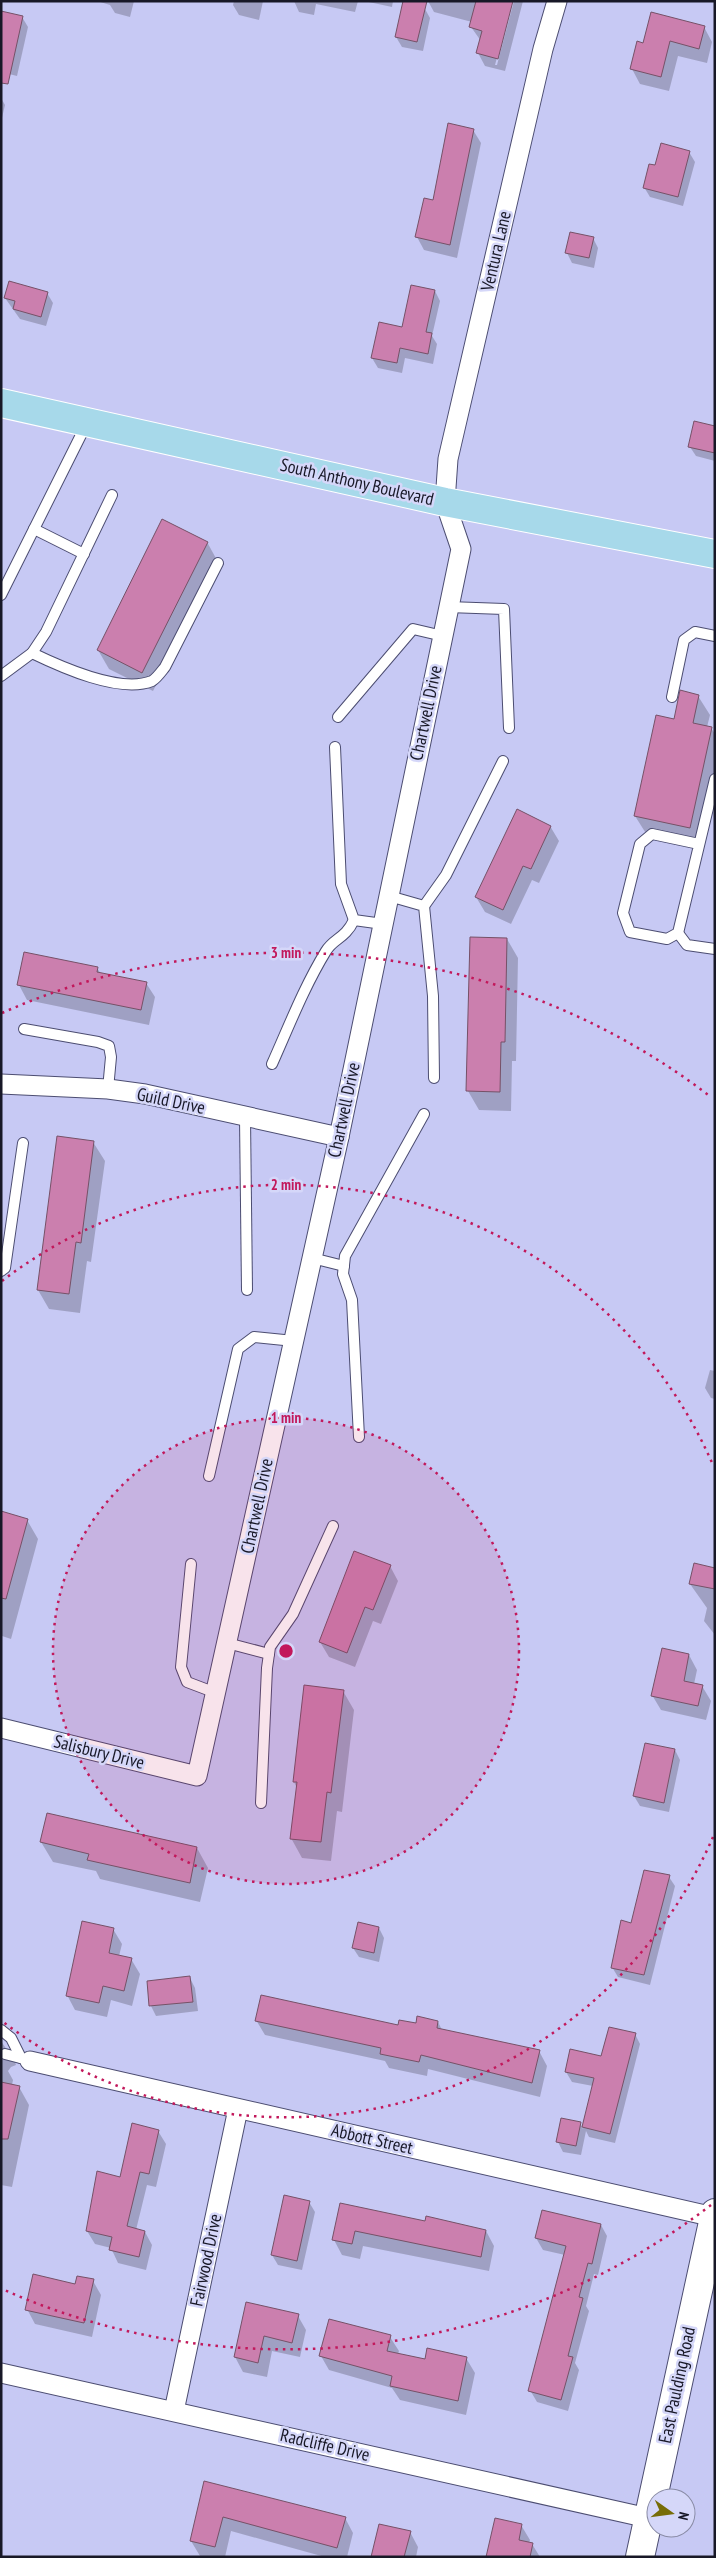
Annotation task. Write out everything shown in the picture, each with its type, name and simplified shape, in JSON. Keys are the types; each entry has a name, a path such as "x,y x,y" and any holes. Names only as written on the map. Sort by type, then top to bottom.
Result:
{"main road":[{"name":"South Anthony Boulevard","path":"1,403 445,502 715,554"},
{"name":"East Paulding Road","path":"656,2488 707,2288 714,2215"},
{"name":"East Paulding Road","path":"640,2557 646,2528"}],"street":[{"name":"Ventura Lane","path":"445,502 448,459 543,49 557,1"},
{"name":"Chartwell Drive","path":"198,1776 339,1138 461,549 445,502"},
{"name":"Guild Drive","path":"1,1084 108,1089 172,1099 245,1118 339,1138"},
{"name":"Salisbury Drive","path":"1,1728 198,1776"},
{"name":"Abbott Street","path":"26,2059 238,2109 714,2215"},
{"name":"Fairwood Drive","path":"174,2411 238,2109"},
{"name":"Radcliffe Drive","path":"1,2373 646,2518"}],"lane":[{"path":"1,595 88,422"},
{"path":"1,676 32,653 46,632 112,495"},
{"path":"34,530 84,554"},
{"path":"32,653 61,667 95,678 142,684 154,680 165,667 218,563"},
{"path":"448,606 504,609 509,728"},
{"path":"338,717 413,630 443,636"},
{"path":"672,697 684,640 695,632 715,636"},
{"path":"272,1064 309,981 327,948 348,933 354,920 341,884 335,747"},
{"path":"434,1078 433,996 424,906 446,875 503,761"},
{"path":"699,844 652,834 640,844 623,913 630,932 667,939 678,933 713,793 715,778"},
{"path":"389,896 424,906"},
{"path":"354,920 383,924"},
{"path":"678,933 687,945 715,949"},
{"path":"24,1029 98,1042 109,1046 111,1056 108,1089"},
{"path":"359,1437 352,1300 343,1274 345,1256 424,1114"},
{"path":"245,1118 247,1290"},
{"path":"1,1271 5,1268 23,1143"},
{"path":"312,1258 344,1266"},
{"path":"209,1476 238,1349 254,1337 294,1341"},
{"path":"261,1804 270,1647 293,1614 333,1526"},
{"path":"190,1564 181,1666 187,1682 216,1693"},
{"path":"227,1644 269,1654"},
{"path":"1,2030 11,2038 26,2059"},
{"path":"5,2054 26,2059"}],"building":[{"path":"403,1 427,1 417,42 395,37"},
{"path":"476,1 513,1 498,59 476,53 482,31 469,27"},
{"path":"1,11 23,16 8,84 1,83"},
{"path":"651,12 705,26 699,49 670,41 661,77 630,69 637,41 643,43"},
{"path":"448,123 474,129 450,245 415,237 424,198 433,200"},
{"path":"661,143 690,151 678,197 643,188 649,164 655,165"},
{"path":"570,232 594,237 589,258 565,253"},
{"path":"9,281 48,292 41,317 13,309 15,301 4,298"},
{"path":"411,285 435,290 426,332 432,333 428,354 400,348 397,363 371,358 379,322 402,327"},
{"path":"694,421 715,426 715,453 688,447"},
{"path":"162,519 208,542 142,673 97,650"},
{"path":"680,690 699,695 693,723 712,727 690,828 634,816 656,715 674,719"},
{"path":"517,809 551,826 531,869 523,866 503,910 475,897"},
{"path":"470,937 507,938 505,1042 501,1042 500,1092 466,1091"},
{"path":"24,952 98,967 97,972 147,982 141,1010 17,985"},
{"path":"57,1136 94,1141 81,1243 76,1242 69,1294 37,1290"},
{"path":"1,1511 28,1519 6,1599 1,1598"},
{"path":"354,1551 391,1565 373,1610 365,1607 347,1653 319,1642"},
{"path":"694,1563 715,1568 715,1589 689,1584"},
{"path":"662,1648 689,1654 684,1681 703,1685 698,1706 651,1696"},
{"path":"304,1685 344,1690 331,1793 327,1792 321,1842 290,1839 297,1782 293,1782"},
{"path":"645,1743 675,1749 664,1803 633,1796"},
{"path":"47,1813 197,1847 190,1883 87,1860 89,1854 40,1842"},
{"path":"644,1870 670,1875 644,1975 611,1968 621,1920 631,1923"},
{"path":"82,1921 114,1928 109,1953 132,1958 124,1991 103,1986 99,2003 66,1996"},
{"path":"358,1922 379,1927 374,1953 352,1948"},
{"path":"190,1976 193,2002 149,2006 147,1981"},
{"path":"261,1995 398,2025 399,2020 416,2023 417,2016 438,2021 437,2028 540,2050 532,2083 421,2055 419,2062 380,2054 381,2048 255,2021"},
{"path":"609,2027 636,2033 610,2134 582,2127 594,2078 565,2072 570,2049 601,2056"},
{"path":"1,2082 20,2086 8,2139 1,2139"},
{"path":"561,2118 581,2122 576,2146 556,2142"},
{"path":"132,2123 159,2130 149,2174 140,2172 127,2226 145,2231 139,2257 109,2250 112,2237 86,2231 97,2171 120,2177"},
{"path":"284,2195 310,2201 297,2261 271,2255"},
{"path":"340,2203 425,2221 426,2216 486,2230 481,2257 355,2231 352,2244 332,2240"},
{"path":"542,2210 601,2224 592,2264 588,2263 579,2297 583,2298 568,2356 573,2357 561,2400 528,2391 566,2246 535,2238"},
{"path":"33,2274 75,2284 77,2276 94,2279 84,2323 25,2310"},
{"path":"246,2302 299,2314 292,2343 264,2336 258,2363 234,2357"},
{"path":"329,2319 391,2335 387,2351 425,2359 427,2348 467,2357 458,2401 390,2386 392,2376 319,2356"},
{"path":"204,2481 346,2517 337,2548 223,2517 215,2547 190,2541"},
{"path":"495,2518 522,2524 519,2540 533,2543 530,2557 486,2557"},
{"path":"379,2524 411,2531 404,2557 371,2557"}]}
